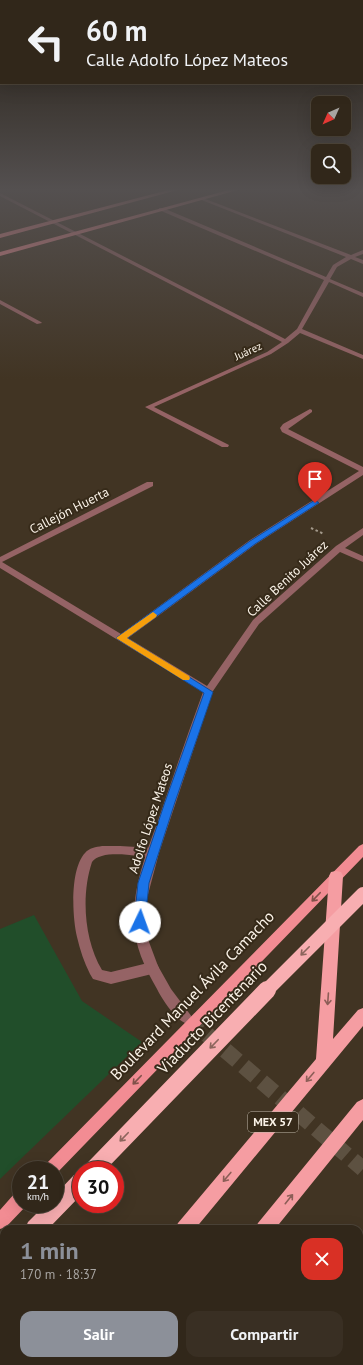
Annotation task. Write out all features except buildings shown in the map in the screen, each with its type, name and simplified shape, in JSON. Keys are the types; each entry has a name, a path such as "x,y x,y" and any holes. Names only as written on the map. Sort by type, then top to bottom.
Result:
{"highway":[{"path":"324,1060 336,876"},
{"name":"Viaducto Bicentenario","path":"101,1161 282,974 363,894"},
{"name":"MEX 57","path":"187,1225 324,1060 363,1016"},
{"path":"267,1225 363,1108"},
{"path":"40,1225 72,1191"}],"main road":[{"name":"Boulevard Manuel Ávila Camacho","path":"59,1161 363,849"},
{"path":"0,1221 12,1208"}],"street":[{"path":"111,252 286,342"},
{"path":"261,252 363,295"},
{"path":"336,252 363,262"},
{"name":"Juárez","path":"225,445 148,407 269,353 286,342 299,330 335,266 350,257 363,252"},
{"path":"0,302 39,324"},
{"path":"299,330 363,357"},
{"path":"121,638 252,542 363,471 285,430 284,428 310,411"},
{"name":"Callejón Huerta","path":"0,560 150,484"},
{"name":"Calle Benito Juárez","path":"208,692 256,622 339,548 363,531"},
{"path":"339,548 363,559"},
{"path":"0,564 208,692"},
{"name":"Adolfo López Mateos","path":"185,1017 166,993 152,968 143,942 140,922 144,883 208,692"},
{"path":"152,968 111,978 98,975 92,966 82,932 81,893 85,862 91,854 102,850 153,853"}],"green space":[{"path":"34,915 82,1001 142,1042 19,1161 12,1161 12,1167 0,1179 0,929"}],"tunnel":[{"path":"189,1019 363,1169"}],"slow traffic":[{"path":"153,615 121,638 186,678"}],"route":[{"path":"140,922 140,902 144,883 208,692 121,638 252,542 315,503"}]}
